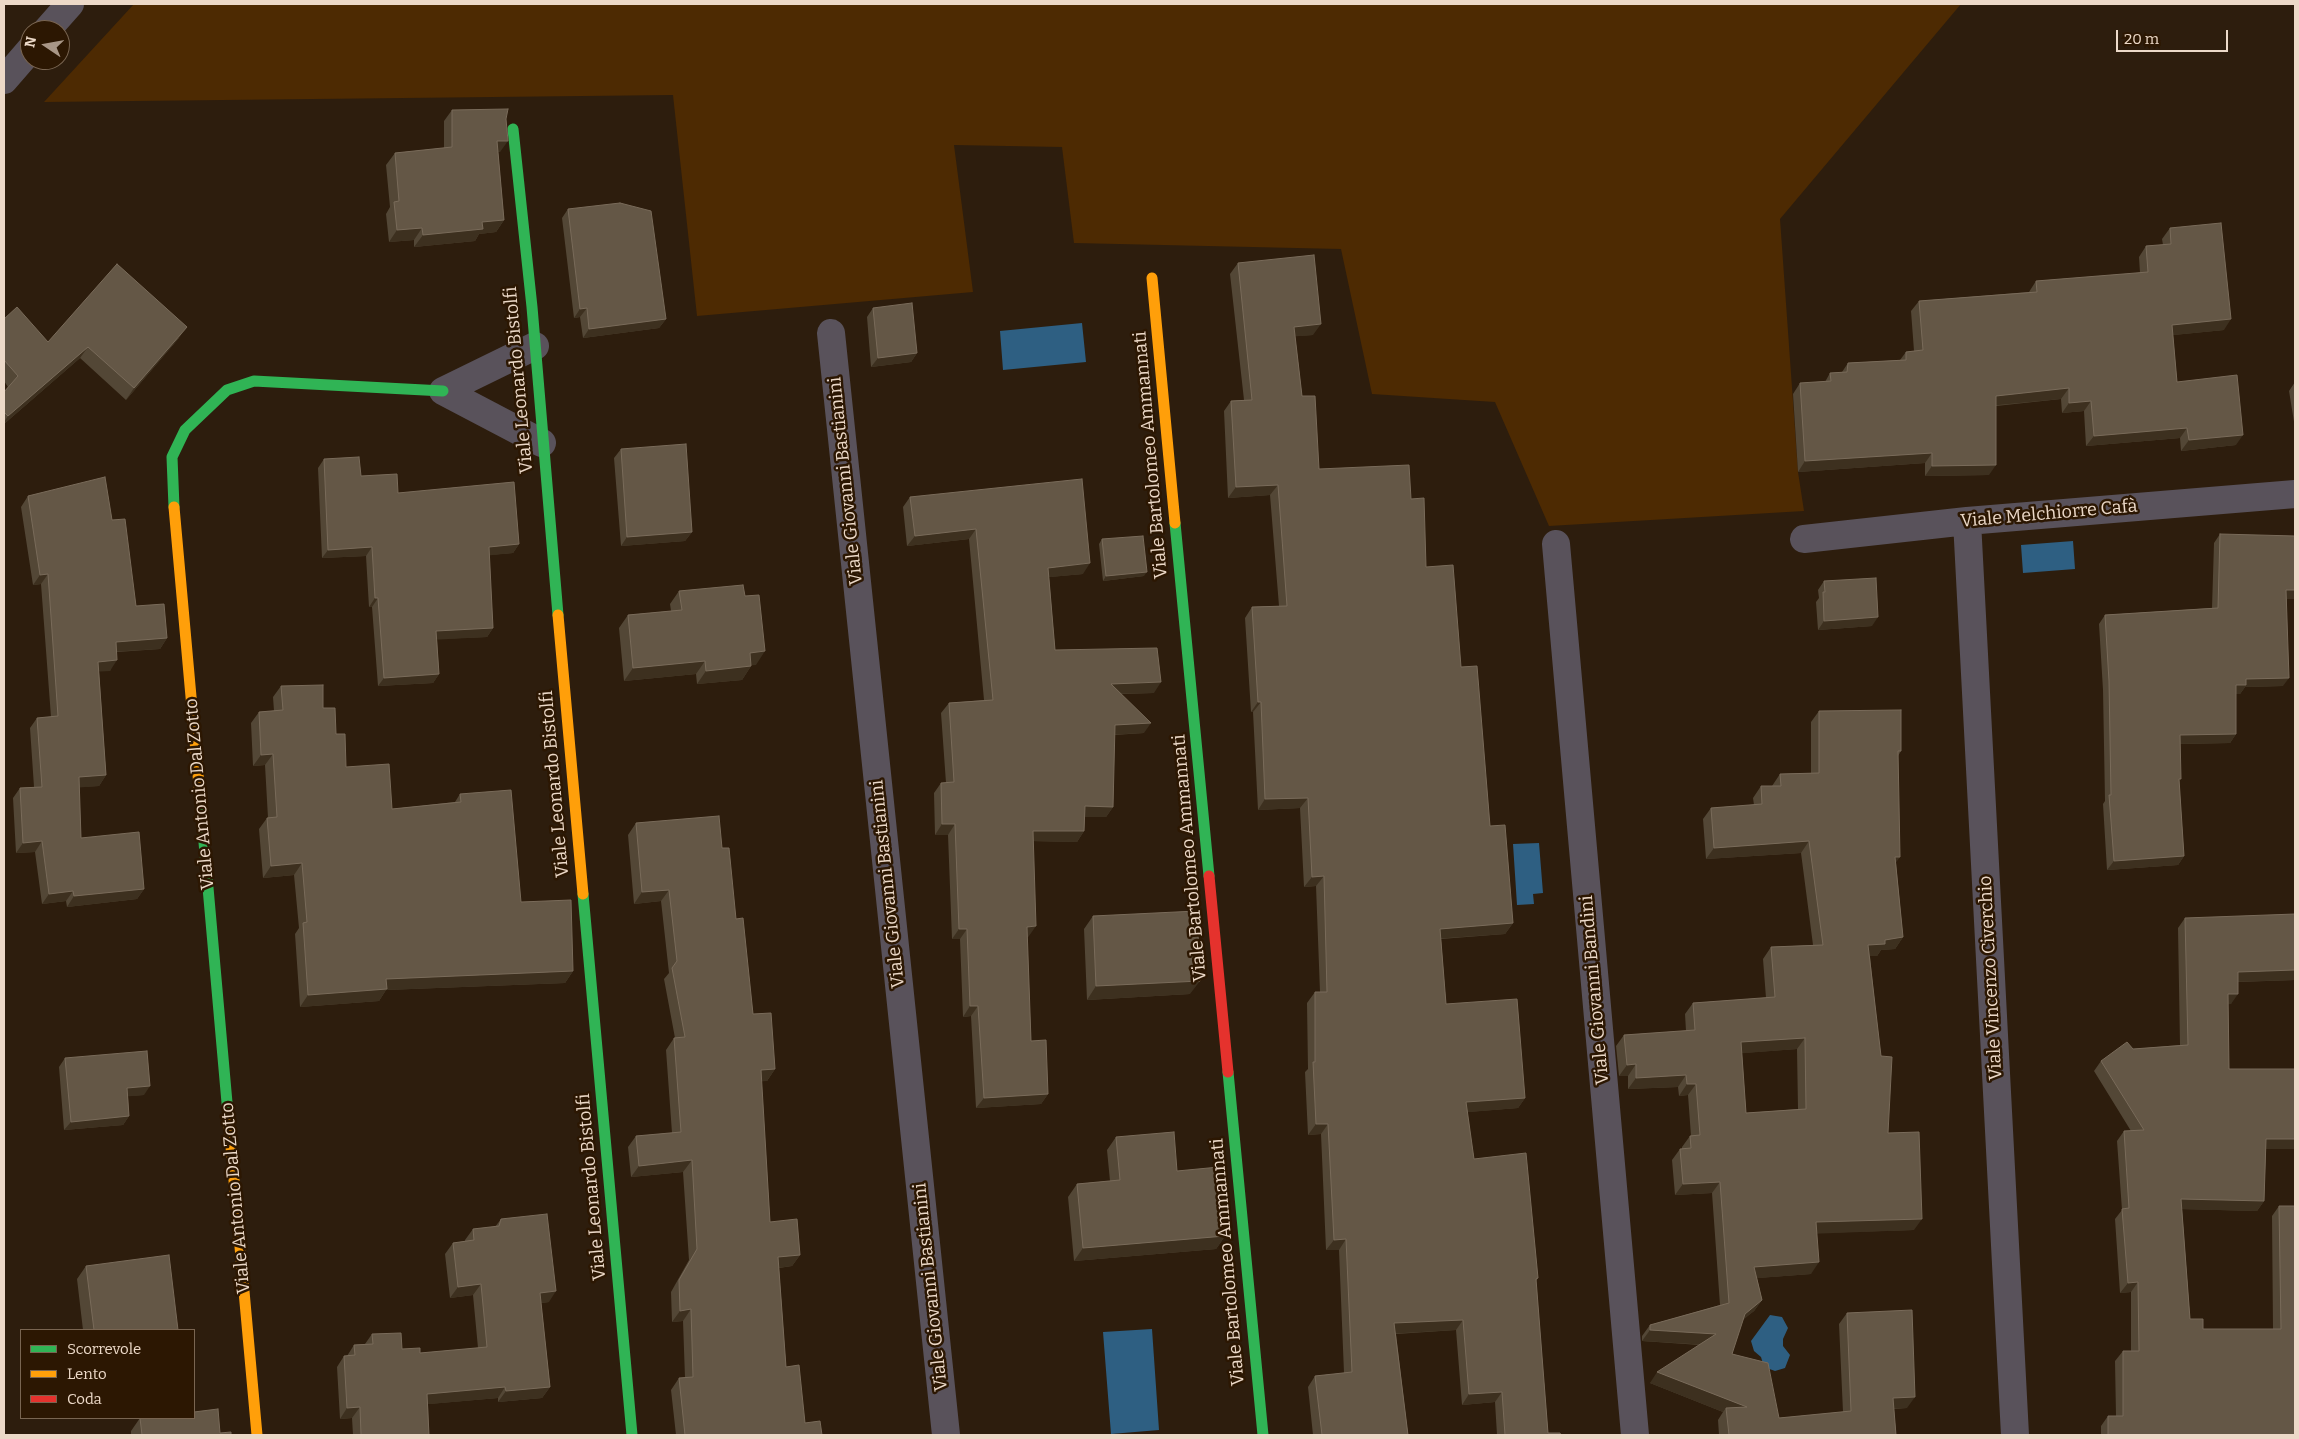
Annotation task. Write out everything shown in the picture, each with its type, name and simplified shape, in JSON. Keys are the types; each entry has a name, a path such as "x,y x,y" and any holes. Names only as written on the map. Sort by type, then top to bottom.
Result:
{"street":[{"path":"56,20 70,4"},
{"path":"4,80 20,62"},
{"name":"Viale Leonardo Bistolfi","path":"513,129 535,346 542,442 632,1435"},
{"name":"Viale Bartolomeo Ammannati","path":"1152,278 1262,1435"},
{"name":"Viale Giovanni Bastianini","path":"831,333 946,1435"},
{"name":"Viale Antonio Dal Zotto","path":"443,390 535,346"},
{"name":"Viale Antonio Dal Zotto","path":"257,1435 174,503 172,457 185,430 227,390 254,381 443,390 542,442"},
{"name":"Viale Melchiorre Cafà","path":"1804,539 1967,521 2295,494"},
{"name":"Viale Vincenzo Civerchio","path":"1967,521 2015,1435"},
{"name":"Viale Giovanni Bandini","path":"1556,544 1635,1435"}],"shaded area":[{"path":"134,4 1961,4 1780,219 1798,472 1804,511 1549,526 1495,402 1372,394 1341,249 1074,243 1062,147 954,145 973,292 697,316 673,95 44,102"}],"water":[{"path":"1082,323 1086,362 1003,370 1000,331"},
{"path":"2073,541 2075,569 2023,573 2021,545"},
{"path":"1539,843 1543,893 1533,894 1534,904 1517,905 1513,844"},
{"path":"1770,1315 1782,1317 1788,1328 1783,1339 1783,1346 1790,1355 1785,1368 1775,1371 1764,1367 1761,1357 1754,1351 1751,1341"},
{"path":"1152,1329 1159,1430 1111,1434 1103,1332"}],"building":[{"path":"508,109 506,119 508,141 497,141 504,220 482,222 483,229 423,235 422,228 397,230 394,202 399,201 395,153 452,147 452,110"},
{"path":"620,203 651,211 666,319 589,329 587,308 580,309 568,209"},
{"path":"2221,223 2231,319 2172,325 2177,382 2237,375 2243,435 2189,440 2187,428 2094,436 2091,401 2069,403 2069,388 1996,396 1996,465 1932,466 1932,453 1805,461 1800,383 1831,381 1830,373 1847,372 1848,363 1906,360 1906,352 1923,350 1919,301 2037,292 2036,281 2148,272 2146,246 2171,244 2170,228"},
{"path":"1314,255 1321,324 1294,327 1302,396 1315,396 1319,469 1409,465 1411,499 1424,498 1426,567 1453,565 1461,667 1477,666 1490,826 1505,825 1513,923 1440,929 1446,1004 1517,999 1525,1098 1466,1102 1474,1159 1526,1153 1538,1278 1536,1279 1548,1433 1560,1433 1561,1435 1505,1435 1502,1392 1469,1394 1463,1320 1394,1323 1408,1435 1322,1435 1315,1376 1352,1372 1346,1239 1334,1240 1328,1124 1316,1124 1313,1062 1315,1062 1315,992 1327,992 1324,876 1312,877 1308,798 1265,799 1261,702 1258,702 1252,607 1287,606 1278,485 1236,487 1231,401 1252,400 1238,263"},
{"path":"117,264 187,327 134,388 88,347 8,416 4,412 4,392 18,376 4,360 4,319 17,307 48,342"},
{"path":"912,303 917,353 878,358 873,308"},
{"path":"686,444 692,532 627,537 621,449"},
{"path":"359,457 361,476 397,474 398,493 514,482 519,544 489,547 493,628 436,631 439,674 384,678 378,598 375,598 372,547 328,550 324,459"},
{"path":"105,477 112,520 125,519 136,606 164,604 167,638 116,642 117,660 98,662 106,775 79,777 81,838 139,832 144,889 74,896 73,891 49,894 42,841 23,843 20,788 42,787 37,718 58,716 48,574 40,575 28,496"},
{"path":"1082,479 1090,563 1048,568 1055,650 1157,648 1161,682 1111,684 1151,723 1115,725 1113,807 1085,806 1084,831 1033,831 1036,926 1027,927 1031,1041 1046,1040 1048,1094 984,1098 978,1006 970,1006 967,929 959,929 955,824 942,824 941,783 954,782 949,703 993,700 976,529 915,536 910,497"},
{"path":"2220,534 2295,536 2295,590 2286,590 2289,678 2246,679 2246,685 2236,685 2236,734 2180,735 2181,779 2179,779 2184,856 2114,861 2109,795 2111,795 2109,681 2105,615 2218,608"},
{"path":"1143,536 1147,572 1106,576 1102,539"},
{"path":"1876,578 1878,617 1824,621 1824,581"},
{"path":"743,585 745,596 759,595 765,651 750,653 751,666 706,671 705,661 633,668 628,615 682,610 679,591"},
{"path":"323,685 323,708 335,708 336,734 345,734 346,767 389,764 392,809 461,802 460,794 511,790 521,902 571,900 573,971 386,979 387,989 308,995 303,923 307,922 302,863 271,866 267,818 277,817 273,754 261,755 259,712 283,710 281,686"},
{"path":"1901,710 1901,751 1898,751 1900,857 1895,857 1903,937 1885,940 1885,944 1868,945 1881,1056 1892,1057 1888,1133 1919,1132 1922,1219 1816,1222 1819,1262 1754,1267 1762,1300 1745,1314 1732,1354 1768,1363 1779,1418 1851,1411 1847,1313 1912,1310 1915,1397 1893,1398 1896,1435 1729,1435 1726,1408 1747,1407 1657,1372 1716,1334 1650,1330 1650,1325 1729,1303 1720,1182 1683,1184 1680,1149 1691,1148 1690,1136 1700,1135 1696,1084 1687,1084 1686,1075 1636,1078 1636,1064 1627,1065 1624,1035 1695,1030 1693,1003 1775,997 1771,947 1823,945 1809,841 1714,848 1711,808 1762,804 1761,786 1781,786 1780,774 1819,773 1819,711","holes":["1805,1038 1806,1109 1746,1113 1741,1042"]},
{"path":"719,816 722,848 729,848 736,919 743,918 753,1014 771,1013 775,1069 761,1070 770,1222 797,1219 800,1255 778,1257 786,1367 799,1365 805,1423 820,1421 822,1435 685,1435 679,1378 693,1377 691,1309 680,1311 679,1280 697,1249 692,1160 639,1166 636,1136 681,1132 674,1038 685,1037 672,968 677,961 669,890 642,892 636,823"},
{"path":"1197,911 1200,981 1096,986 1093,916"},
{"path":"2295,914 2295,970 2238,972 2238,994 2228,994 2229,1069 2295,1069 2295,1139 2266,1139 2264,1201 2181,1199 2190,1319 2203,1319 2203,1329 2281,1329 2279,1206 2295,1206 2295,1435 2108,1435 2108,1416 2123,1416 2123,1351 2139,1351 2138,1282 2128,1283 2122,1209 2129,1208 2124,1131 2144,1130 2101,1061 2127,1042 2133,1049 2188,1045 2185,918"},
{"path":"147,1051 150,1086 127,1088 129,1116 71,1122 65,1058"},
{"path":"1174,1132 1177,1171 1219,1167 1225,1236 1083,1248 1077,1184 1120,1180 1116,1137"},
{"path":"547,1214 556,1291 540,1293 550,1387 506,1391 505,1387 427,1394 429,1435 361,1435 360,1407 347,1408 344,1356 355,1355 354,1345 373,1344 372,1334 401,1333 402,1349 420,1348 420,1353 487,1347 481,1284 458,1287 453,1243 474,1240 473,1229 499,1226 501,1219"},
{"path":"169,1255 178,1329 94,1329 86,1266"},
{"path":"218,1409 220,1433 231,1432 231,1435 142,1435 140,1419 195,1419 195,1412"}],"traffic: fast":[{"path":"513,129 532,307 558,615"},
{"path":"174,507 172,457 185,430 227,390 254,381 443,391"},
{"path":"1175,523 1209,876"},
{"path":"200,797 228,1114"},
{"path":"583,894 632,1435"},
{"path":"1228,1072 1263,1435"}],"traffic: slow":[{"path":"1152,278 1175,523"},
{"path":"174,507 200,797"},
{"path":"558,615 583,894"},
{"path":"228,1114 257,1435"}],"traffic: jam":[{"path":"1209,876 1228,1072"}]}
